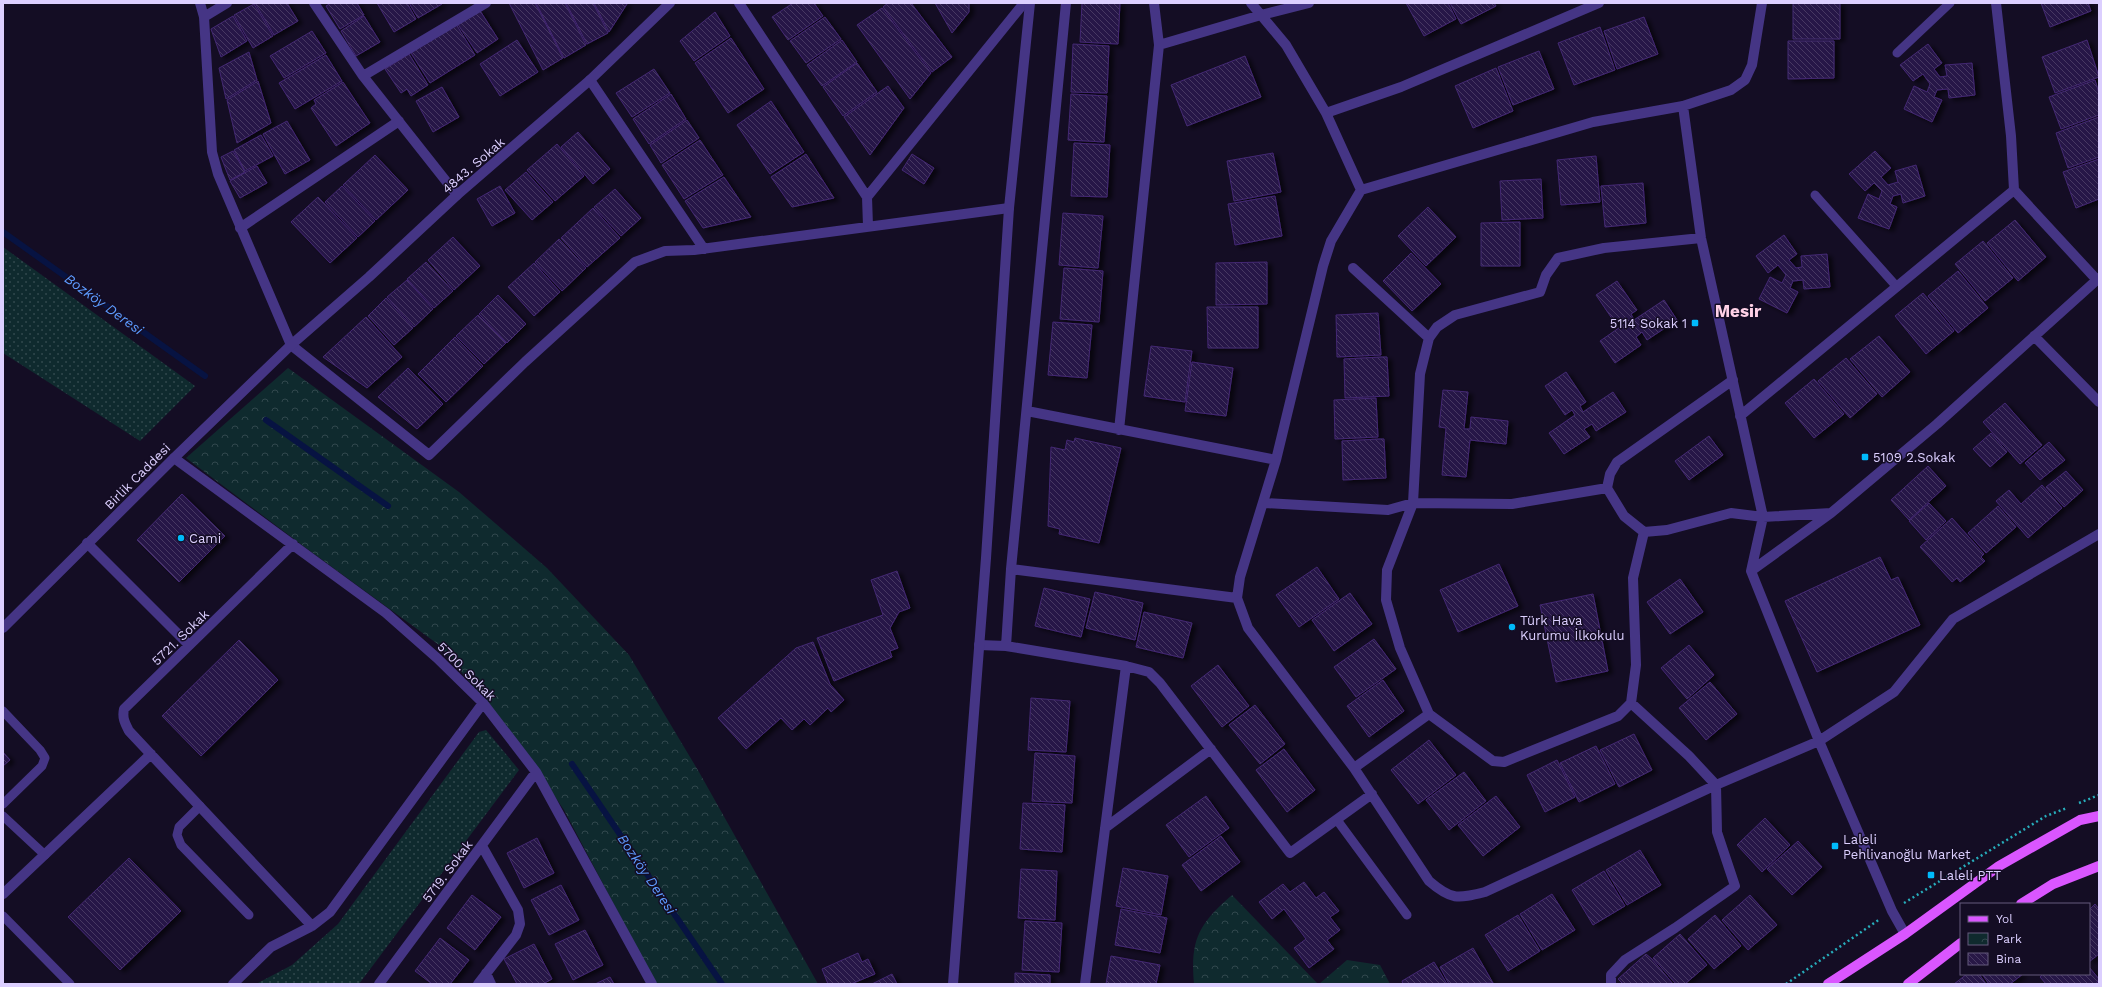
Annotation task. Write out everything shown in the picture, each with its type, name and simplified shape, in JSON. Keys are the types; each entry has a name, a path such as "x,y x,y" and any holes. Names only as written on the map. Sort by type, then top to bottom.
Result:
{"main road":[{"path":"1828,984 1905,934 1999,866 2080,820 2099,816"},
{"path":"2023,903 2053,884 2099,866"},
{"path":"1908,984 1960,944"}],"street":[{"path":"200,3 204,17 212,152 218,174 240,228 291,345 429,455 525,362 635,262 665,251 704,249 1009,208"},
{"path":"204,17 227,3"},
{"path":"314,3 363,76 457,195"},
{"path":"363,76 486,3"},
{"name":"4843. Sokak","path":"291,345 369,277 457,195 590,80 670,3"},
{"path":"739,3 867,197 868,226"},
{"path":"867,197 1024,3"},
{"path":"953,984 979,645 1009,208 1030,3"},
{"path":"1006,646 1011,569 1066,3"},
{"path":"1119,430 1146,182 1159,45 1154,3"},
{"path":"1251,3 1286,45 1326,113 1361,190"},
{"path":"1159,45 1261,15 1309,3"},
{"path":"1326,113 1400,87 1599,3"},
{"path":"1762,3 1752,65 1745,80 1731,90 1683,106 1593,122 1361,190 1331,241 1323,266 1276,460 1240,577 1237,598 1248,628 1354,768 1429,881 1445,894 1463,898 1485,892 1716,786 1819,741 1894,692 1953,619 2099,534"},
{"path":"1751,571 1831,513 1937,424 2098,279 2014,190 2011,136 1996,3"},
{"path":"590,80 704,249"},
{"path":"1683,106 1701,238 1763,517 1751,571 1819,741 1892,911 1905,934"},
{"path":"240,228 399,121"},
{"path":"1740,416 2014,190"},
{"path":"1644,532 1633,578 1636,665 1631,703 1618,716 1504,762 1493,761 1429,714 1400,648 1386,600 1387,570 1413,503 1420,374 1429,338 1437,327 1455,315 1540,292 1546,275 1558,258 1604,248 1701,238"},
{"path":"1353,268 1429,338"},
{"path":"2034,336 2099,402"},
{"name":"Birlik Caddesi","path":"3,628 87,543 291,345"},
{"path":"1733,380 1617,462 1610,474 1607,488 1624,516 1644,532 1667,530 1731,513 1763,517 1831,513"},
{"path":"1027,411 1276,460"},
{"name":"5700. Sokak","path":"174,458 386,613 437,658 483,703 536,772 652,984"},
{"path":"1264,503 1388,510 1413,503 1512,504 1607,488"},
{"path":"87,543 189,646"},
{"name":"5721. Sokak","path":"293,544 124,709 124,723 151,754 312,926"},
{"path":"1011,569 1237,598"},
{"path":"979,645 1006,646 1126,666 1149,672 1160,683 1290,853 1372,794"},
{"path":"1085,984 1126,666"},
{"path":"233,984 271,947 312,926 330,912 483,703"},
{"path":"1611,984 1611,975 1625,960 1675,928 1735,886 1717,832 1716,786 1689,756 1631,703"},
{"path":"1354,768 1429,714"},
{"path":"1105,828 1211,749"},
{"path":"3,894 151,754"},
{"name":"5719. Sokak","path":"379,984 536,772"},
{"path":"478,984 516,935 520,924 518,910 482,846"},
{"path":"486,973 491,984"}],"lane":[{"path":"1897,53 1950,3"},
{"path":"1815,195 1897,287"},
{"path":"3,711 40,750 45,758 42,766 3,804"},
{"path":"200,806 179,827 177,835 181,845 249,915"},
{"path":"3,816 45,854"},
{"path":"1337,820 1407,915"},
{"path":"3,916 70,984"}],"path":[{"path":"1786,984 1892,911 2046,816 2099,796"}],"green space":[{"path":"3,247 195,386 140,441 3,353"},
{"path":"288,368 459,492 547,568 629,655 699,772 818,984 656,984 564,810 514,736 439,645 186,458"},
{"path":"486,730 519,770 359,984 256,984 292,965 338,924 479,732"},
{"path":"1232,895 1318,984 1194,984 1194,955 1199,934 1204,924"},
{"path":"1347,960 1380,965 1390,984 1319,984"}],"building":[{"path":"255,3 287,3 298,21 274,35"},
{"path":"331,3 357,3 364,15 340,29 326,6"},
{"path":"377,3 407,3 416,19 394,32"},
{"path":"409,3 441,3 442,4 418,18"},
{"path":"509,3 535,3 563,58 543,70"},
{"path":"536,3 565,3 586,45 564,58"},
{"path":"566,3 593,3 608,33 587,44"},
{"path":"594,3 626,3 627,4 609,32"},
{"path":"793,3 814,3 823,16 788,40 772,17"},
{"path":"888,3 911,3 952,57 932,72 883,7"},
{"path":"935,3 969,3 969,12 952,33"},
{"path":"1082,3 1120,3 1118,44 1080,42"},
{"path":"1406,3 1448,3 1456,19 1424,36"},
{"path":"1450,3 1494,3 1496,6 1461,24"},
{"path":"1793,3 1840,3 1840,39 1793,39"},
{"path":"2041,3 2088,3 2091,11 2050,27"},
{"path":"254,4 273,36 253,48 234,15"},
{"path":"882,8 931,73 910,99 857,25"},
{"path":"479,9 498,39 477,53 457,23"},
{"path":"715,12 730,36 694,61 680,41"},
{"path":"233,16 247,41 221,57 211,29"},
{"path":"364,16 380,42 356,56 341,31"},
{"path":"825,17 841,39 806,63 790,41"},
{"path":"1644,17 1658,54 1617,69 1604,31"},
{"path":"456,24 475,55 430,83 411,53"},
{"path":"1600,27 1615,70 1574,85 1558,43"},
{"path":"312,31 326,53 284,78 270,56"},
{"path":"731,38 764,89 728,113 695,63"},
{"path":"517,40 538,72 500,96 480,64"},
{"path":"842,40 857,62 822,86 807,65"},
{"path":"2087,40 2099,77 2055,93 2042,57"},
{"path":"1788,41 1834,41 1834,78 1788,79"},
{"path":"1073,44 1109,46 1107,93 1071,92"},
{"path":"1928,44 1942,63 1934,69 1940,77 1947,76 1945,65 1972,63 1975,95 1949,98 1948,89 1937,90 1934,97 1942,100 1932,122 1904,109 1914,86 1927,92 1930,84 1923,74 1913,81 1900,65"},
{"path":"1539,51 1554,89 1513,105 1498,67"},
{"path":"249,52 257,80 226,99 219,68"},
{"path":"409,54 428,85 411,96 407,89 401,93 385,69"},
{"path":"326,55 342,81 295,109 279,83"},
{"path":"1245,56 1261,97 1187,126 1171,85"},
{"path":"857,63 877,92 843,116 823,87"},
{"path":"1496,68 1513,111 1473,128 1455,86"},
{"path":"654,69 670,93 632,117 616,93"},
{"path":"2095,80 2099,93 2099,115 2061,129 2049,97"},
{"path":"258,81 271,123 237,143 227,100"},
{"path":"343,82 370,123 336,146 311,108 316,104 314,100"},
{"path":"888,86 904,108 870,155 844,117"},
{"path":"442,87 459,117 433,132 416,101"},
{"path":"671,94 686,119 649,144 633,119"},
{"path":"1071,94 1107,96 1104,142 1068,140"},
{"path":"771,101 804,152 770,174 737,125"},
{"path":"2099,117 2099,157 2068,168 2056,133"},
{"path":"687,120 699,138 661,163 650,145"},
{"path":"287,121 310,160 285,174 263,134"},
{"path":"578,132 610,169 593,184 561,147"},
{"path":"261,135 273,156 245,171 234,150"},
{"path":"700,140 723,175 684,199 662,165"},
{"path":"1074,143 1110,145 1107,197 1071,196"},
{"path":"557,144 584,176 555,201 527,170"},
{"path":"233,151 245,172 230,180 221,157"},
{"path":"1875,151 1891,168 1881,177 1888,185 1898,182 1895,171 1916,165 1925,196 1903,203 1901,194 1893,196 1890,204 1897,207 1889,229 1858,218 1868,194 1879,199 1882,191 1874,183 1865,191 1849,174"},
{"path":"1273,153 1281,192 1234,201 1227,161"},
{"path":"806,154 834,198 792,207 771,177"},
{"path":"912,154 934,168 924,184 902,170"},
{"path":"375,155 408,190 376,220 343,185"},
{"path":"1596,156 1600,202 1561,205 1557,160"},
{"path":"2099,159 2099,199 2076,208 2063,172"},
{"path":"257,166 267,183 240,198 230,181"},
{"path":"526,172 553,202 532,220 505,190"},
{"path":"724,177 751,217 703,228 685,201"},
{"path":"1541,179 1543,218 1502,220 1500,181"},
{"path":"1643,183 1646,223 1605,227 1601,186"},
{"path":"342,186 375,221 358,237 325,202"},
{"path":"500,186 515,213 492,226 477,199"},
{"path":"615,189 641,218 621,236 594,207"},
{"path":"1275,196 1282,236 1235,245 1228,204"},
{"path":"318,197 357,238 330,263 291,222"},
{"path":"1428,207 1456,237 1426,266 1398,236"},
{"path":"593,208 620,238 587,267 561,238"},
{"path":"1063,213 1103,216 1098,268 1059,265"},
{"path":"2015,220 2046,257 2018,281 1987,243"},
{"path":"1520,222 1520,266 1481,266 1481,223"},
{"path":"1784,235 1797,254 1789,260 1796,268 1802,267 1801,256 1827,254 1830,287 1804,289 1803,280 1793,281 1790,288 1798,292 1787,313 1759,299 1770,277 1782,283 1786,275 1778,265 1768,273 1756,256"},
{"path":"453,237 480,266 454,290 428,260"},
{"path":"559,239 586,268 562,291 535,262"},
{"path":"1983,241 2013,278 1985,301 1955,264"},
{"path":"1411,253 1441,284 1412,311 1383,281"},
{"path":"426,262 453,291 434,308 407,279"},
{"path":"1267,262 1267,304 1216,305 1216,263"},
{"path":"534,263 560,292 534,316 508,287"},
{"path":"1064,268 1103,271 1099,322 1060,319"},
{"path":"1958,271 1988,308 1958,333 1928,296"},
{"path":"407,280 433,309 414,327 387,297"},
{"path":"1617,281 1637,310 1631,314 1634,320 1664,300 1677,320 1647,340 1642,332 1636,337 1641,345 1615,363 1600,341 1626,323 1622,318 1615,323 1596,295"},
{"path":"1923,293 1954,331 1926,354 1895,316"},
{"path":"498,295 526,324 507,343 479,314"},
{"path":"386,298 413,328 394,345 368,316"},
{"path":"1207,307 1258,307 1258,348 1208,348"},
{"path":"1378,313 1381,355 1337,357 1336,315"},
{"path":"478,315 506,343 484,364 456,336"},
{"path":"366,317 402,357 367,388 323,357"},
{"path":"1053,322 1092,325 1087,378 1048,375"},
{"path":"1879,336 1910,372 1882,397 1850,359"},
{"path":"455,337 483,366 446,402 418,374"},
{"path":"1151,346 1192,351 1185,402 1144,396"},
{"path":"1387,357 1389,396 1345,398 1344,359"},
{"path":"1846,358 1877,394 1850,418 1818,381"},
{"path":"1192,362 1233,368 1226,416 1185,411"},
{"path":"408,368 443,404 417,429 378,397"},
{"path":"1566,372 1586,402 1580,406 1583,412 1613,392 1626,412 1596,431 1592,424 1584,429 1590,437 1564,454 1549,433 1575,415 1572,410 1565,415 1545,386"},
{"path":"1814,379 1844,414 1814,438 1785,403"},
{"path":"1443,390 1468,392 1464,429 1470,429 1471,417 1508,421 1506,444 1470,440 1466,477 1442,475 1446,428 1439,427"},
{"path":"1376,398 1378,437 1335,439 1334,400"},
{"path":"2005,403 2042,445 2020,464 1983,422"},
{"path":"1991,433 2007,452 1990,467 1973,449"},
{"path":"1709,436 1723,455 1689,480 1675,461"},
{"path":"1075,438 1121,448 1099,543 1059,534 1060,529 1048,526 1051,447 1065,450 1067,440 1074,442"},
{"path":"1384,439 1386,478 1343,480 1342,441"},
{"path":"2049,442 2065,460 2040,480 2025,463"},
{"path":"1928,466 1946,486 1909,520 1891,500"},
{"path":"2066,471 2083,490 2064,507 2046,487"},
{"path":"2042,485 2062,508 2028,538 1996,501 2009,490 2021,504"},
{"name":"Cami","path":"182,494 225,536 179,582 137,540"},
{"path":"1929,503 1946,521 1926,540 1909,521"},
{"path":"1998,506 2016,527 1986,553 1968,533"},
{"path":"1952,518 1984,554 1981,557 1985,561 1960,582 1957,578 1952,582 1920,547"},
{"path":"1880,557 1891,580 1898,577 1920,625 1817,672 1785,601"},
{"path":"1499,564 1518,606 1458,632 1440,590"},
{"path":"1317,567 1339,599 1299,627 1276,595"},
{"path":"897,571 910,608 899,612 890,628 898,648 890,651 892,657 834,681 817,638 883,615 871,580"},
{"path":"1680,579 1703,612 1670,634 1647,602"},
{"path":"1044,588 1090,599 1081,637 1035,626"},
{"path":"1095,592 1143,603 1135,640 1086,628"},
{"path":"1350,593 1372,624 1334,651 1312,620"},
{"path":"1593,594 1608,671 1556,682 1540,605"},
{"path":"1144,612 1192,623 1183,658 1136,647"},
{"path":"1374,639 1396,669 1356,697 1334,667"},
{"path":"239,640 278,680 201,756 162,716"},
{"path":"813,642 830,684 844,700 831,712 828,708 810,725 804,719 792,730 781,718 746,749 718,718 796,648"},
{"path":"1689,645 1714,675 1687,699 1661,668"},
{"path":"1218,665 1249,706 1222,727 1191,686"},
{"path":"1383,680 1404,711 1369,737 1347,706"},
{"path":"1710,682 1737,714 1706,740 1679,708"},
{"path":"1031,698 1070,701 1066,752 1028,750"},
{"path":"1255,705 1285,744 1260,764 1229,725"},
{"path":"1634,734 1652,770 1619,787 1600,750"},
{"path":"1429,740 1456,775 1418,804 1391,770"},
{"path":"1596,746 1615,784 1579,802 1560,763"},
{"path":"1284,749 1315,790 1287,812 1256,770"},
{"path":"3,752 10,760 3,766"},
{"path":"1035,753 1075,756 1072,803 1032,801"},
{"path":"1557,760 1575,797 1545,812 1527,775"},
{"path":"1464,772 1486,801 1449,830 1426,800"},
{"path":"1206,796 1229,828 1189,857 1166,825"},
{"path":"1496,796 1520,827 1483,856 1458,825"},
{"path":"1023,803 1065,805 1062,852 1020,849"},
{"path":"1765,818 1790,845 1762,872 1737,845"},
{"path":"1221,836 1240,862 1201,891 1182,865"},
{"path":"537,838 554,873 524,888 507,853"},
{"path":"1798,841 1822,867 1792,895 1767,869"},
{"path":"1640,850 1661,885 1627,905 1606,870"},
{"path":"129,858 181,911 120,970 68,917"},
{"path":"1123,868 1168,876 1161,915 1116,906"},
{"path":"1021,869 1057,871 1055,920 1018,918"},
{"path":"1604,871 1625,906 1593,925 1572,890"},
{"path":"1304,882 1316,898 1324,892 1339,911 1330,917 1340,930 1327,940 1334,949 1309,968 1294,948 1306,939 1284,909 1272,919 1259,902 1283,884 1290,892"},
{"path":"561,885 579,920 549,935 531,900"},
{"path":"1552,894 1575,930 1542,950 1520,914"},
{"path":"472,895 501,917 475,950 447,928"},
{"path":"1750,895 1777,925 1748,950 1722,920"},
{"path":"2095,904 2099,909 2099,954 2090,961 2090,909"},
{"path":"1121,909 1167,918 1160,953 1115,945"},
{"path":"1518,915 1540,951 1508,971 1485,935"},
{"path":"1715,915 1741,946 1714,969 1688,939"},
{"path":"1025,921 1062,923 1059,972 1022,970"},
{"path":"585,930 603,965 573,980 555,944"},
{"path":"1680,934 1707,965 1685,984 1676,984 1653,958"},
{"path":"440,938 469,960 450,984 432,984 415,971"},
{"path":"534,944 552,979 543,984 517,984 504,959"},
{"path":"1473,948 1493,983 1449,984 1440,967"},
{"path":"858,953 862,962 868,959 875,974 851,984 828,984 822,969"},
{"path":"1646,954 1673,984 1623,984 1618,979"},
{"path":"1111,956 1160,965 1156,984 1106,984"},
{"path":"1434,962 1447,984 1403,984 1402,981"},
{"path":"2090,968 2099,979 2096,984 2046,984 2040,977 2042,975 2090,975"},
{"path":"1015,973 1050,975 1050,984 1015,984"},
{"path":"892,974 897,984 872,984"},
{"path":"1966,975 1980,975 1986,984 1954,984"},
{"path":"1983,975 2022,975 2010,984 1989,984"},
{"path":"610,977 614,984 595,984"}],"waterway":[{"name":"Bozköy Deresi","path":"3,232 205,376"},
{"name":"Bozköy Deresi","path":"266,420 388,506"},
{"name":"Bozköy Deresi","path":"572,764 722,984"}],"place":[{"name":"5114 Sokak 1","path":"1695,323"},
{"name":"5109 2.Sokak","path":"1865,457"},
{"name":"Cami","path":"181,538"},
{"name":"Türk Hava Kurumu İlkokulu","path":"1512,627"},
{"name":"Laleli Pehlivanoğlu Market","path":"1835,846"},
{"name":"Laleli PTT","path":"1931,875"}],"district":[{"name":"Mesir","path":"1738,311"}]}
